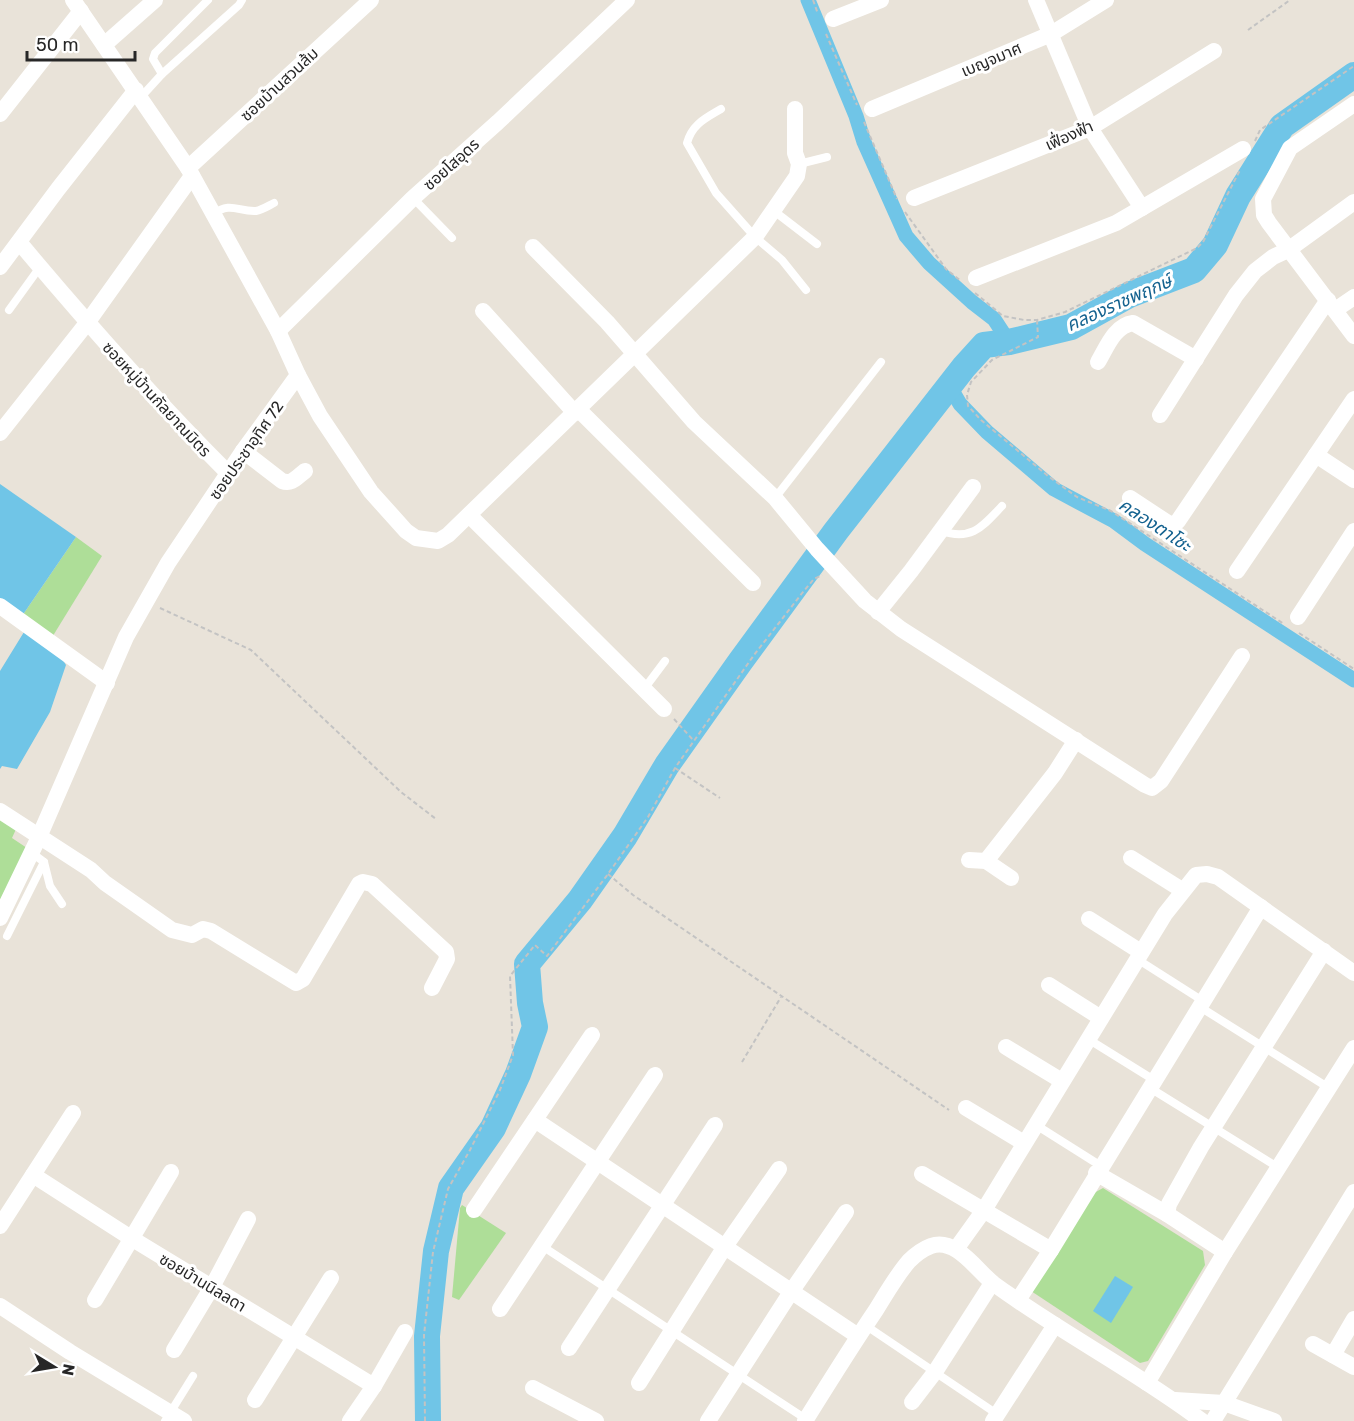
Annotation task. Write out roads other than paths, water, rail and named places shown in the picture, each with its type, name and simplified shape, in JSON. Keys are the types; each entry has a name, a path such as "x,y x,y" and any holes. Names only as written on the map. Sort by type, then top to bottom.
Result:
{"street":[{"path":"104,45 155,0"},
{"name":"ซอยบ้านสวนส้ม","path":"190,172 371,0"},
{"name":"ซอยโสอุดร","path":"278,331 413,198 498,122 627,0"},
{"path":"825,20 881,0"},
{"path":"1036,0 1090,128 1142,208"},
{"name":"เบญจมาศ","path":"864,112 1051,34 1106,0"},
{"path":"0,114 77,5 190,172 278,331 320,416 371,492 406,531 416,538 438,541 448,535 469,515 755,237 797,176 799,164 795,153 795,109"},
{"name":"เฟื่องฟ้า","path":"914,198 1090,128 1214,51"},
{"path":"0,267 58,189 139,94"},
{"path":"1354,104 1290,148 1263,199 1264,215 1354,336"},
{"path":"970,283 1116,223 1247,150"},
{"path":"0,433 87,323 190,172"},
{"path":"1160,415 1236,295 1255,271 1273,256 1288,250 1354,202"},
{"name":"ซอยหมู่บ้านกัลยาณมิตร","path":"19,242 87,323 165,410 229,474"},
{"path":"533,247 607,322 694,422 775,498 828,562 878,612 901,629 1152,788 1161,781 1242,656"},
{"path":"1130,498 1168,523 1174,524 1178,521 1331,305 1354,297"},
{"path":"483,311 577,411 753,583"},
{"path":"1098,362 1118,330 1125,324 1133,323 1196,359"},
{"name":"ซอยประชาอุทิศ 72","path":"0,918 38,858 39,837 126,637 168,563 243,451 298,375"},
{"path":"1236,571 1354,399"},
{"path":"243,451 287,483 305,471"},
{"path":"1316,455 1354,480"},
{"path":"878,612 894,595 973,487"},
{"path":"469,515 664,709"},
{"path":"1298,617 1354,531"},
{"path":"0,606 107,683"},
{"path":"1011,878 977,861 1055,773 1076,740"},
{"path":"0,811 91,870 105,883 172,930 187,935 203,929 212,931 296,983 303,980 359,884 363,882 372,884 446,952 447,959 432,988"},
{"path":"1131,858 1182,890"},
{"path":"956,1249 984,1210 1139,955 1182,890 1196,875 1207,874 1218,878 1354,973"},
{"path":"1018,1300 1261,908"},
{"path":"1089,920 1139,955"},
{"path":"1167,1214 1173,1197 1213,1127 1324,951"},
{"path":"1049,985 1101,1018"},
{"path":"474,1210 592,1035"},
{"path":"1006,1047 1062,1082"},
{"path":"1147,1383 1225,1252 1354,1048"},
{"path":"500,1309 655,1075"},
{"path":"966,1108 1024,1143"},
{"path":"0,1226 73,1113"},
{"path":"535,1120 791,1292 862,1331"},
{"path":"569,1348 715,1125"},
{"path":"639,1383 724,1248 779,1169"},
{"path":"1099,1169 1225,1252"},
{"path":"95,1300 171,1172"},
{"path":"922,1174 1051,1250"},
{"name":"ซอยบ้านนิลลดา","path":"33,1175 131,1238 374,1386"},
{"path":"1213,1421 1354,1192"},
{"path":"708,1421 791,1292 846,1212"},
{"path":"174,1350 212,1287 248,1219"},
{"path":"806,1420 909,1261 922,1250 933,1245 943,1245 956,1249 992,1283 1174,1400 1202,1421"},
{"path":"255,1400 331,1278"},
{"path":"912,1402 935,1372 992,1283"},
{"path":"0,1306 174,1418"},
{"path":"1333,1355 1354,1319"},
{"path":"995,1418 1055,1325"},
{"path":"350,1421 374,1386 405,1332"},
{"path":"1314,1344 1354,1367"},
{"path":"533,1388 596,1421"},
{"path":"1174,1400 1224,1403 1274,1421"}],"lane":[{"path":"162,74 153,59 154,53 208,0"},
{"path":"139,94 242,0"},
{"path":"722,109 695,126 687,143 716,193 755,237 782,260 806,290"},
{"path":"799,164 827,157"},
{"path":"413,198 452,237"},
{"path":"213,214 229,207 259,211 274,203"},
{"path":"774,212 817,244"},
{"path":"9,310 40,267"},
{"path":"775,498 881,362"},
{"path":"941,531 962,536 972,533 984,525 1002,506"},
{"path":"644,689 665,661"},
{"path":"38,858 50,886 62,904"},
{"path":"7,936 38,858"},
{"path":"1139,955 1201,1004 1329,1088"},
{"path":"1088,1039 1213,1127 1279,1168"},
{"path":"1035,1124 1099,1169"},
{"path":"542,1246 806,1420"},
{"path":"862,1331 935,1372 995,1418"},
{"path":"174,1418 193,1376"}],"water":[{"path":"0,484 76,537 22,616 0,600"},
{"path":"24,632 59,654 66,665 50,712 17,769 2,766 0,769 0,671"},
{"path":"1115,1276 1133,1287 1111,1323 1093,1311"}],"waterway":[{"path":"808,0 856,116 864,142 906,236 929,263 994,319 1009,342"},
{"name":"คลองราชพฤกษ์","path":"428,1421 427,1336 436,1251 451,1188 493,1128 518,1074 535,1027 530,1003 527,964 580,900 625,836 667,765 836,531 964,367 984,345 1009,342 1071,327 1129,295 1194,270 1215,245 1238,196 1282,126 1354,75"},
{"name":"คลองตาโซะ","path":"950,387 960,404 987,432 1054,489 1114,521 1145,544 1354,680"}]}
